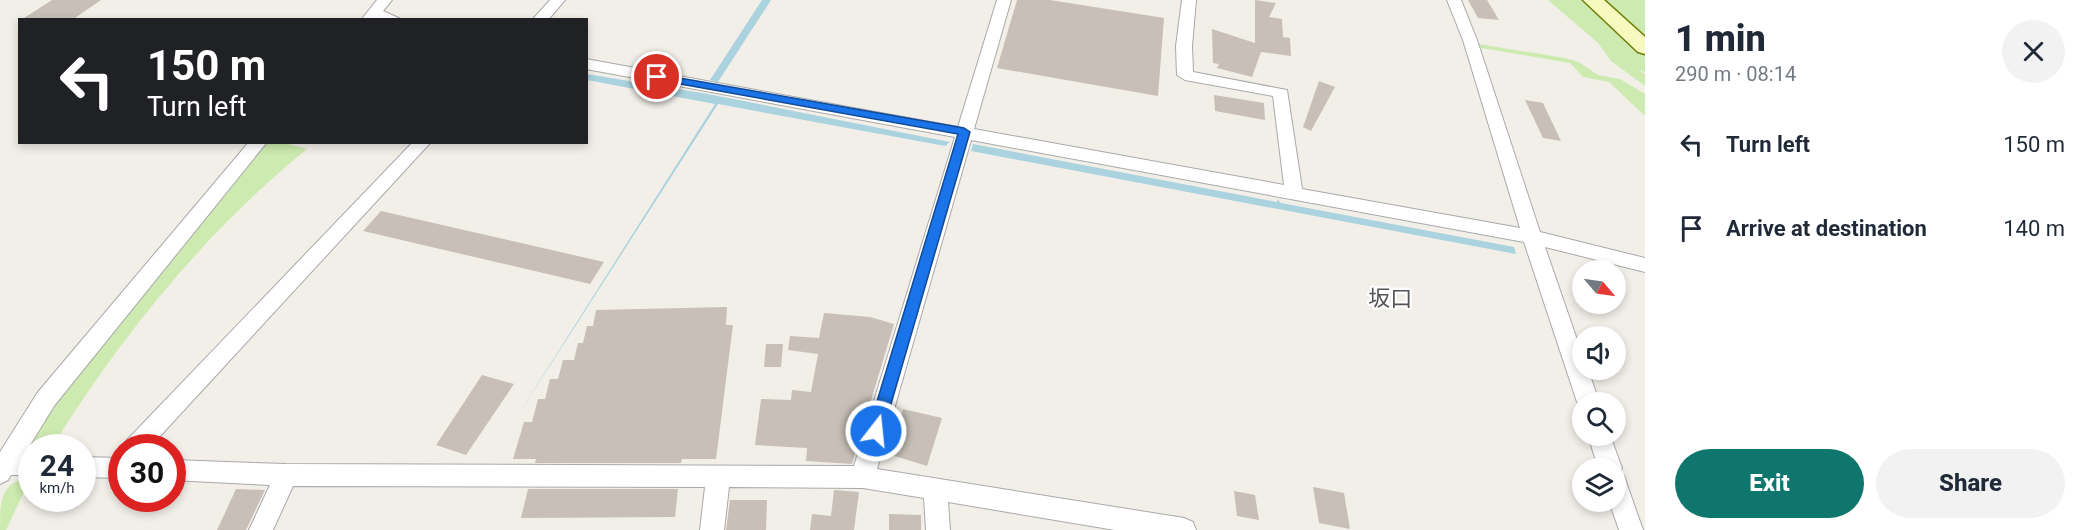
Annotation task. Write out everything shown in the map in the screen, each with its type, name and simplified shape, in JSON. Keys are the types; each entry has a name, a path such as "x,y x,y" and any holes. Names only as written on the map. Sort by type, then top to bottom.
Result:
{"main road":[{"path":"1593,0 1645,48"}],"street":[{"path":"371,16 385,0"},
{"path":"541,18 558,0"},
{"path":"863,477 1004,0"},
{"path":"1189,0 1185,75 1281,93 1294,193"},
{"path":"1454,0 1470,40 1532,237 1585,392"},
{"path":"588,64 1532,237 1645,265"},
{"path":"3,469 46,399 257,144"},
{"path":"147,434 421,144"},
{"path":"3,469 18,467"},
{"path":"186,471 286,475 863,477 1184,530"},
{"path":"261,530 286,475"},
{"path":"712,530 718,475"},
{"path":"934,489 938,530"},
{"path":"1625,512 1631,530"}],"green space":[{"path":"1548,0 1585,0 1606,22 1645,54 1645,72 1638,70 1645,74 1645,86 1611,61 1598,43"},
{"path":"1598,0 1645,0 1645,43"},
{"path":"1479,44 1565,58 1579,62 1598,75 1620,79 1645,94 1645,116 1609,82 1583,77 1570,63 1481,48"},
{"path":"265,144 289,144 307,149 234,215 167,288 107,365 61,434 33,434 42,418"},
{"path":"18,480 18,505 6,530 0,530 2,501 4,494"}],"water":[{"path":"762,0 771,0 718,82 710,80"},
{"path":"588,74 708,94 950,142 945,146 718,104 504,437 715,104 588,80"},
{"path":"973,144 1277,202 1277,199 1281,203 1514,247 1516,254 971,151"}],"building":[{"path":"52,0 101,0 75,18 24,18"},
{"path":"1017,0 1050,0 1164,18 1158,96 997,68"},
{"path":"1255,0 1276,3 1269,17 1282,19 1283,37 1290,38 1291,56 1261,52 1252,77 1217,68 1219,64 1213,63 1212,29 1255,43"},
{"path":"1468,0 1487,0 1499,20 1478,18"},
{"path":"1319,81 1335,87 1311,131 1303,127"},
{"path":"1214,95 1264,103 1265,120 1215,111"},
{"path":"1525,100 1543,103 1561,141 1543,138"},
{"path":"381,211 604,262 590,284 363,231"},
{"path":"727,307 726,325 733,325 716,459 682,459 681,463 535,463 536,459 513,459 524,422 532,422 538,399 545,399 550,379 558,379 563,360 574,360 578,343 583,343 587,326 593,326 596,310"},
{"path":"824,313 870,317 894,324 852,464 806,461 807,448 755,445 761,399 791,400 792,390 811,392 818,354 788,350 790,336 819,338"},
{"path":"766,344 783,344 781,367 764,367"},
{"path":"482,375 514,384 466,455 436,445"},
{"path":"903,409 942,418 927,466 888,454"},
{"path":"1313,487 1344,493 1350,529 1319,523"},
{"path":"236,489 265,490 246,530 217,530"},
{"path":"528,489 678,489 675,517 521,518"},
{"path":"834,490 859,492 854,530 810,530 812,514 831,516"},
{"path":"1234,491 1255,495 1259,520 1237,516"},
{"path":"730,500 767,500 766,530 726,530"},
{"path":"889,514 921,515 921,530 889,530"}],"district":[{"name":"坂口","path":"1390,298"}],"route":[{"path":"657,77 964,132 876,431"}]}
